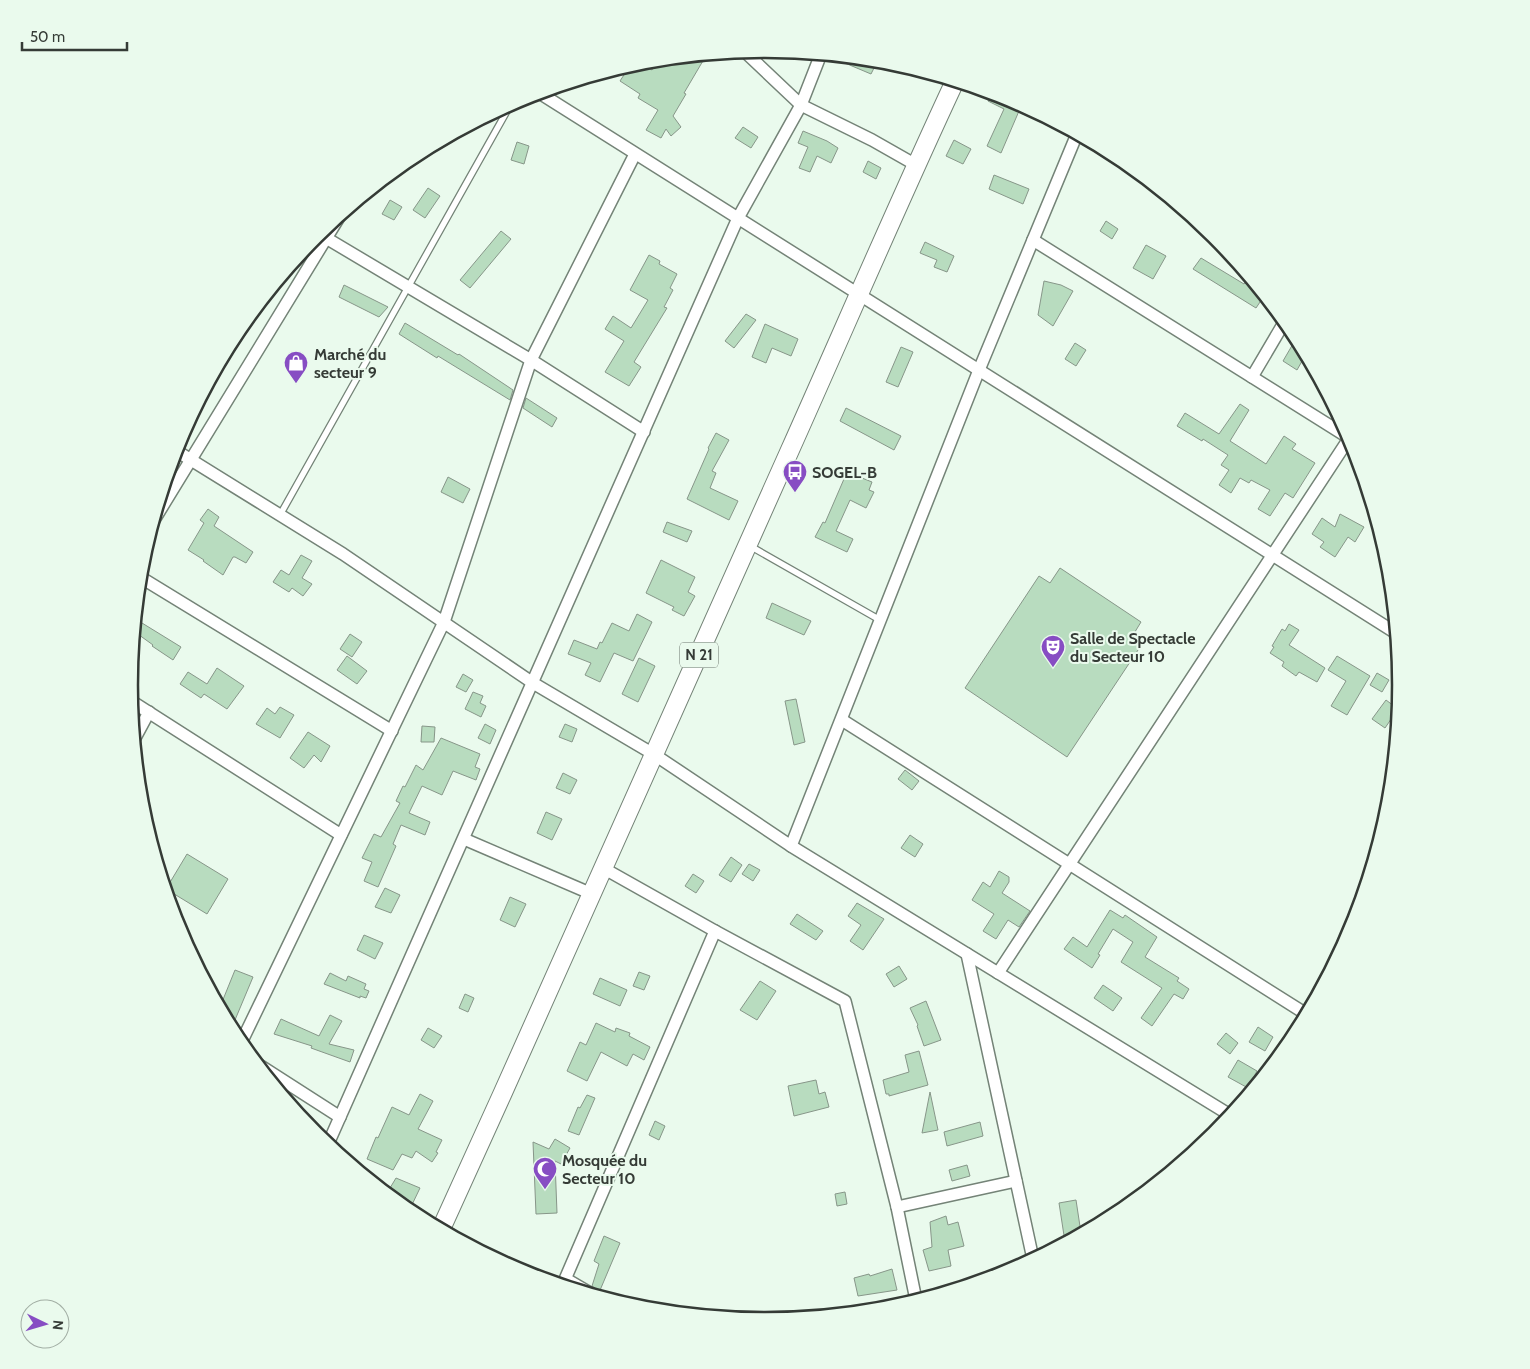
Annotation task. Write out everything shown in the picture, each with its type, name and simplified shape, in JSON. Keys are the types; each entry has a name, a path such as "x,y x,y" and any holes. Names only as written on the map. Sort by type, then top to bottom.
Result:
{"main road":[{"name":"N 21","path":"444,1223 655,755 952,87"}],"street":[{"path":"752,58 801,105 872,140 916,165"},
{"path":"331,1137 738,218 801,105 819,60"},
{"path":"546,97 1390,629"},
{"path":"791,846 979,370 1074,139"},
{"path":"245,1034 444,622 531,360 635,154"},
{"path":"165,503 326,238 531,360 644,432"},
{"path":"1033,240 1337,430"},
{"path":"1252,377 1281,330"},
{"path":"998,973 1345,446"},
{"path":"182,454 343,554 533,683 655,755 791,846 1224,1111"},
{"path":"147,581 392,731"},
{"path":"139,706 341,836"},
{"path":"139,729 149,712"},
{"path":"842,720 1300,1010"},
{"path":"464,839 592,894"},
{"path":"603,868 845,1001 897,1207 915,1293"},
{"path":"566,1279 715,931"},
{"path":"967,954 1031,1252"},
{"path":"276,1076 340,1116"},
{"path":"897,1207 1016,1180"}],"lane":[{"path":"280,515 505,114"},
{"path":"748,545 880,620"}],"building":[{"path":"703,61 673,116 681,127 671,136 666,129 661,138 646,130 658,110 638,98 640,94 620,81 624,74 650,69 652,70 653,68"},
{"path":"844,63 874,68 871,74"},
{"path":"989,99 1019,111 1001,153 987,146 1004,109 988,101"},
{"path":"743,127 758,137 751,148 735,138"},
{"path":"803,131 838,148 831,163 817,156 810,172 799,168 808,147 798,143"},
{"path":"954,140 971,149 963,164 946,156"},
{"path":"517,142 529,146 524,164 511,160"},
{"path":"868,161 881,168 876,179 863,172"},
{"path":"994,175 1029,189 1023,204 989,189"},
{"path":"428,188 440,196 425,218 413,210"},
{"path":"390,200 402,207 394,220 382,214"},
{"path":"1106,221 1118,229 1112,239 1100,231"},
{"path":"501,231 511,239 470,288 460,280"},
{"path":"925,242 954,256 947,272 934,267 937,260 920,253"},
{"path":"1146,245 1166,256 1153,279 1133,268"},
{"path":"649,255 660,261 659,264 677,274 670,288 673,290 664,307 667,308 634,362 641,367 629,386 605,372 624,341 605,329 613,316 631,328 648,300 630,290"},
{"path":"1201,258 1244,284 1245,282 1261,301 1256,308 1193,269"},
{"path":"1044,281 1061,285 1073,291 1053,326 1038,315"},
{"path":"344,285 388,307 379,317 339,297"},
{"path":"746,314 756,320 734,348 725,341"},
{"path":"405,323 459,354 513,390 510,400 399,334"},
{"path":"765,324 798,339 791,356 772,348 766,363 752,357"},
{"path":"1075,343 1086,350 1076,366 1065,359"},
{"path":"1292,346 1302,361 1297,370 1283,361"},
{"path":"901,347 913,352 898,387 886,382"},
{"path":"526,398 557,418 552,427 523,408"},
{"path":"1240,404 1249,410 1230,441 1266,464 1284,436 1296,444 1292,449 1315,463 1293,498 1285,493 1270,516 1258,509 1270,490 1251,480 1249,483 1240,478 1231,493 1219,485 1229,470 1221,465 1228,455 1203,439 1202,441 1177,426 1185,413 1219,434"},
{"path":"846,408 901,436 894,450 840,421"},
{"path":"716,433 729,440 712,471 716,473 710,488 738,501 729,520 687,499"},
{"path":"847,472 872,482 869,490 874,492 866,508 850,500 836,531 853,539 847,552 815,537 823,522 825,523"},
{"path":"448,477 470,489 463,503 441,492"},
{"path":"208,509 219,517 214,526 253,552 246,563 233,557 223,575 188,550 204,523 200,520"},
{"path":"1340,514 1364,527 1355,542 1348,537 1335,557 1320,547 1324,542 1312,534 1322,518 1335,527"},
{"path":"667,522 692,531 687,542 663,532"},
{"path":"301,555 312,561 302,578 312,584 303,596 292,588 289,592 273,582 281,570 289,575"},
{"path":"661,560 695,577 688,592 695,596 684,616 672,610 674,607 646,593"},
{"name":"Salle de Spectacle du Secteur 10","path":"1060,568 1141,622 1130,640 1140,647 1067,757 965,688 1039,576 1050,583"},
{"path":"772,603 811,621 804,635 766,618"},
{"path":"637,614 652,622 633,661 614,653 600,682 585,675 591,663 568,654 574,640 597,649 612,623 629,631"},
{"path":"142,623 181,647 173,660 140,635"},
{"path":"1289,624 1299,630 1289,645 1325,668 1317,682 1299,672 1296,676 1282,666 1284,662 1270,653 1282,629 1285,631"},
{"path":"350,634 362,642 352,657 340,649"},
{"path":"347,656 367,671 357,684 337,670"},
{"path":"1337,656 1370,676 1347,715 1331,706 1346,681 1328,670"},
{"path":"639,658 655,666 638,702 622,694"},
{"path":"217,668 244,686 227,709 204,694 201,698 180,684 188,672 207,684"},
{"path":"1377,673 1389,680 1382,692 1370,685"},
{"path":"463,674 473,680 466,692 456,687"},
{"path":"473,692 483,696 480,703 486,706 481,717 465,709"},
{"path":"796,699 805,742 794,745 785,701"},
{"path":"1386,700 1392,704 1391,719 1385,728 1372,719"},
{"path":"280,707 294,715 280,738 256,724 267,708 275,714"},
{"path":"485,724 496,730 490,744 478,738"},
{"path":"565,724 577,729 572,742 559,737"},
{"path":"422,726 435,727 434,742 421,742"},
{"path":"308,732 330,746 321,762 314,755 304,768 290,758"},
{"path":"441,738 480,754 475,767 480,769 476,780 453,771 442,795 422,786 409,813 430,822 425,835 401,825 393,844 396,846 378,887 364,881 372,862 362,858 374,834 381,837 400,803 396,801 403,786 405,787 416,765 423,770"},
{"path":"905,770 919,781 912,790 898,779"},
{"path":"563,773 577,780 570,794 556,788"},
{"path":"546,812 562,819 552,840 537,833"},
{"path":"910,835 923,844 915,857 901,848"},
{"path":"187,854 228,879 207,914 174,894 170,882"},
{"path":"731,857 742,865 731,882 719,875"},
{"path":"749,864 760,870 753,881 742,874"},
{"path":"999,871 1009,877 1009,882 1002,893 1030,911 1019,927 1008,920 996,939 983,931 994,914 972,900 983,882 990,887"},
{"path":"693,874 704,881 696,893 685,886"},
{"path":"385,888 400,895 391,913 375,907"},
{"path":"510,897 526,904 515,927 500,920"},
{"path":"857,903 884,919 863,950 850,941 861,925 848,916"},
{"path":"1110,910 1123,918 1125,915 1157,937 1145,957 1179,978 1177,981 1189,989 1183,999 1174,994 1152,1026 1141,1018 1162,988 1121,962 1133,942 1113,929 1092,968 1064,949 1073,937 1087,947"},
{"path":"797,914 823,931 816,940 790,924"},
{"path":"364,935 383,943 375,959 357,950"},
{"path":"899,966 907,979 894,987 886,974"},
{"path":"235,970 253,977 235,1019 223,1000"},
{"path":"639,972 650,976 644,990 633,986"},
{"path":"330,973 346,981 348,976 366,984 364,989 369,991 366,998 360,996 360,998 324,984"},
{"path":"600,978 627,990 620,1006 593,994"},
{"path":"760,981 776,991 757,1020 740,1010"},
{"path":"1103,985 1122,998 1113,1011 1094,998"},
{"path":"465,994 474,998 468,1012 459,1008"},
{"path":"926,1001 941,1040 924,1046 918,1025 910,1008"},
{"path":"330,1015 342,1021 329,1044 354,1050 350,1062 311,1048 312,1046 274,1034 281,1019 319,1036"},
{"path":"596,1023 615,1032 616,1028 630,1033 629,1036 650,1047 644,1060 633,1054 627,1066 601,1052 587,1081 567,1071 580,1042 586,1045"},
{"path":"1258,1027 1273,1037 1265,1051 1249,1042"},
{"path":"428,1028 442,1036 434,1048 421,1040"},
{"path":"1226,1033 1238,1043 1230,1054 1217,1044"},
{"path":"919,1051 928,1085 889,1096 889,1094 886,1094 883,1080 909,1072 905,1055"},
{"path":"1238,1060 1257,1071 1245,1087 1228,1077"},
{"path":"816,1080 819,1094 825,1092 829,1107 794,1116 788,1086"},
{"path":"930,1092 938,1130 922,1133"},
{"path":"420,1094 433,1101 418,1129 442,1140 436,1152 438,1153 432,1162 416,1151 412,1158 402,1154 393,1170 367,1159 392,1107 409,1115"},
{"path":"587,1095 595,1098 579,1135 568,1131 578,1107 580,1108"},
{"path":"655,1121 665,1126 659,1140 649,1135"},
{"path":"980,1122 983,1136 947,1146 944,1132"},
{"path":"555,1139 570,1148 561,1164 555,1161 557,1213 536,1214 533,1142 549,1149"},
{"path":"967,1165 970,1176 952,1181 949,1170"},
{"path":"396,1178 420,1188 413,1203 390,1187"},
{"path":"845,1192 847,1204 837,1206 835,1194"},
{"path":"1076,1200 1080,1226 1064,1235 1059,1203"},
{"path":"946,1216 948,1225 958,1222 964,1246 948,1250 951,1266 929,1271 923,1250 932,1247 930,1222"},
{"path":"604,1236 620,1243 600,1289 592,1286 599,1264 594,1261"},
{"path":"892,1269 897,1290 858,1296 854,1278 869,1274 870,1276"}],"place":[{"name":"Marché du secteur 9","path":"296,384"},
{"name":"SOGEL-B","path":"795,493"},
{"name":"Salle de Spectacle du Secteur 10","path":"1053,668"},
{"name":"Mosquée du Secteur 10","path":"545,1190"}]}
